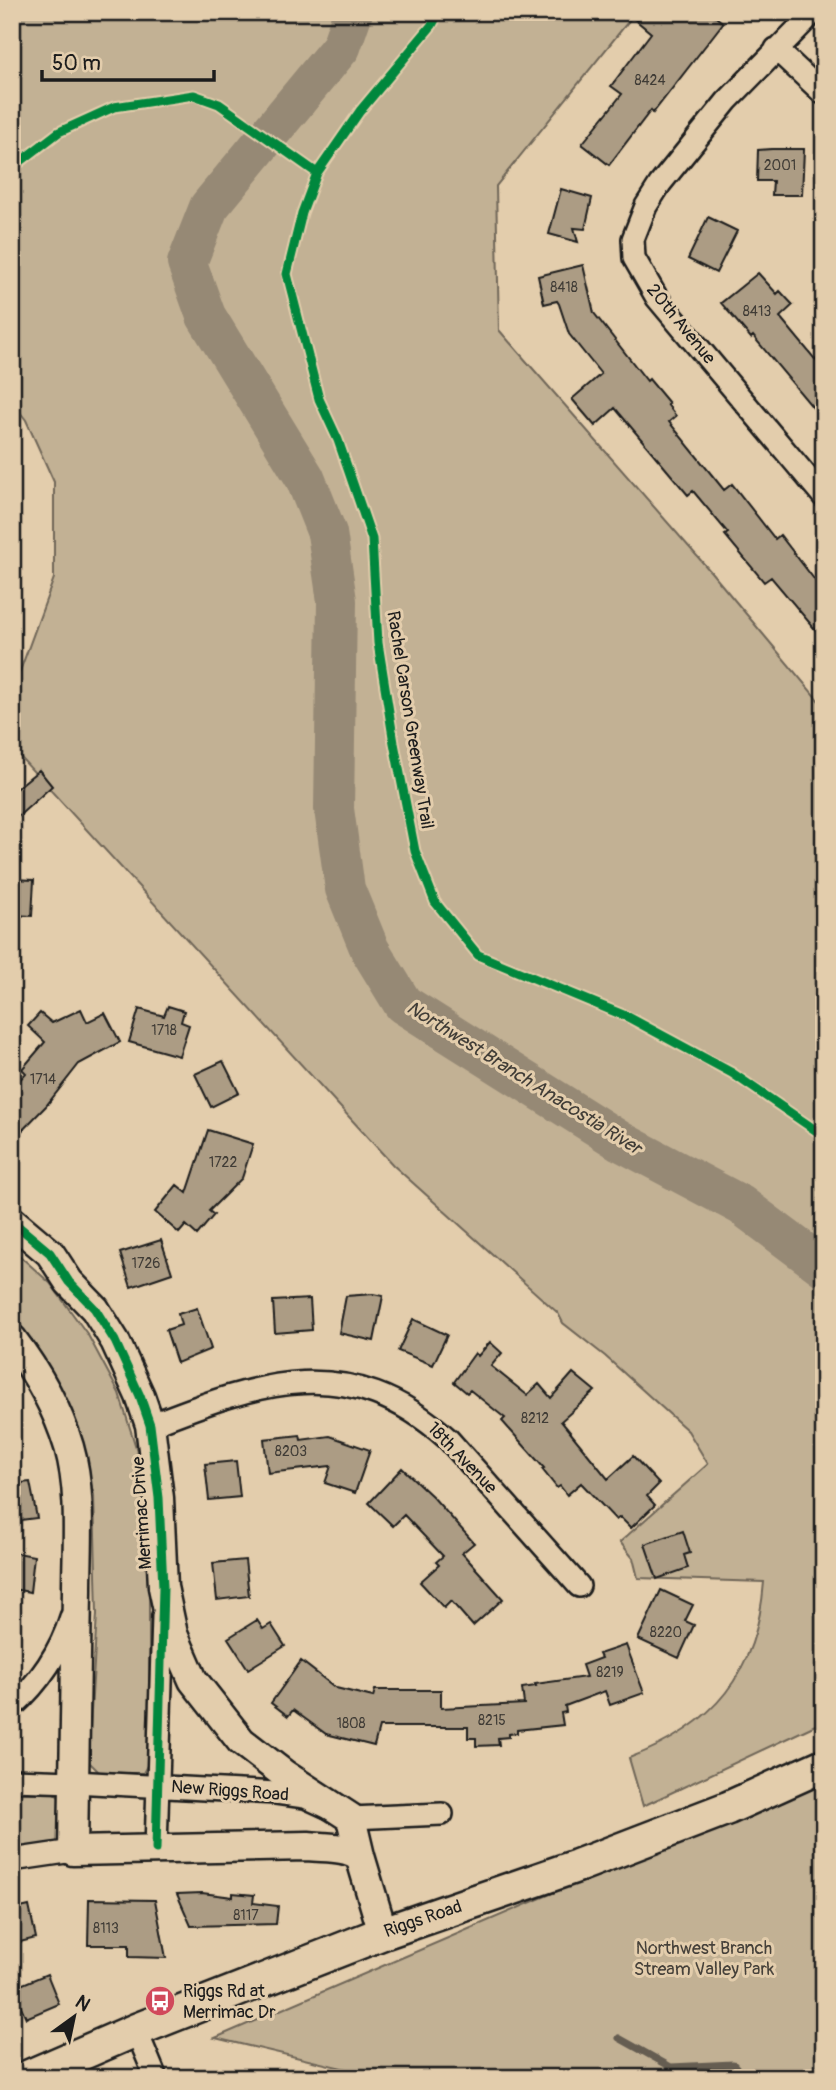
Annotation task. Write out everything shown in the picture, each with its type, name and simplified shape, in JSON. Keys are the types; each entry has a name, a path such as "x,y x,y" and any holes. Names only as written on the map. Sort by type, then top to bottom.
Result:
{"main road":[{"name":"Riggs Road","path":"25,2078 136,2030 383,1933 577,1866 728,1808 824,1765"}],"street":[{"name":"20th Avenue","path":"814,12 727,101 660,184 646,206 633,239 634,258 657,298 824,497"},
{"path":"776,49 824,94"},
{"name":"Merrimac Drive","path":"12,1221 50,1253 69,1282 95,1309 115,1341 150,1424 159,1498 163,1587 156,1849"},
{"path":"12,1339 44,1387 69,1448 74,1476 78,1525 73,1851"},
{"name":"18th Avenue","path":"150,1424 222,1397 262,1386 287,1383 340,1385 385,1396 427,1420 448,1439 579,1586"},
{"path":"163,1587 173,1634 182,1658 216,1711 241,1741 285,1775 351,1818 383,1933"},
{"path":"12,1707 42,1674 61,1644 77,1594"},
{"name":"New Riggs Road","path":"12,1780 158,1786 305,1797 351,1818 442,1814"},
{"path":"12,1860 73,1851 308,1846 341,1848 360,1856"},
{"path":"136,2030 156,2078"}],"green space":[{"path":"12,12 636,12 496,186 499,330 711,572 824,707 824,1721 643,1806 629,1758 685,1730 707,1713 741,1670 760,1615 764,1582 638,1578 633,1558 620,1542 708,1464 688,1431 605,1356 563,1323 558,1313 393,1165 12,748 12,693 54,578 54,482 26,420 12,402"},
{"path":"12,1249 50,1283 88,1335 119,1393 138,1454 149,1559 149,1762 143,1773 100,1773 88,1761 97,1614 94,1495 69,1406 27,1340 12,1323"},
{"name":"Northwest Branch Stream Valley Park","path":"824,1774 824,2078 384,2078 215,2038 739,1813"},
{"path":"12,1793 54,1793 66,1803 67,1830 57,1844 12,1852"}],"building":[{"path":"626,12 710,12 723,23 609,165 582,144 622,94 611,86 651,33"},
{"path":"804,149 802,195 772,195 773,181 757,181 758,150"},
{"path":"561,189 592,198 585,229 574,228 578,242 549,234"},
{"path":"708,217 737,231 716,273 688,259"},
{"path":"583,265 594,313 647,381 649,379 669,403 667,404 676,416 669,422 724,490 732,484 775,539 780,535 824,592 824,640 771,577 764,582 693,491 688,495 615,408 595,426 572,399 601,374 569,334 557,301 544,304 538,276"},
{"path":"758,273 777,294 780,291 793,305 780,317 824,370 824,421 753,336 751,338 721,303"},
{"path":"39,770 52,786 12,822 12,792"},
{"path":"12,879 34,880 32,916 12,915"},
{"path":"168,1006 184,1011 181,1022 189,1025 179,1056 129,1042 139,1009 164,1016"},
{"path":"81,1009 87,1022 105,1013 120,1042 79,1064 46,1106 12,1141 12,1088 26,1073 22,1069 45,1042 28,1026 40,1013 52,1023"},
{"path":"223,1061 239,1093 211,1107 195,1074"},
{"path":"208,1130 253,1144 242,1178 209,1211 214,1215 197,1235 186,1225 179,1233 155,1212 177,1185 187,1193"},
{"path":"161,1240 172,1273 131,1287 120,1253"},
{"path":"346,1296 383,1296 374,1341 339,1333"},
{"path":"310,1299 312,1330 275,1333 273,1301"},
{"path":"197,1308 211,1349 177,1363 166,1330 181,1325 178,1314"},
{"path":"413,1319 447,1335 433,1365 398,1351"},
{"path":"490,1342 502,1353 491,1366 527,1395 539,1384 551,1398 573,1373 595,1391 561,1421 608,1479 633,1456 659,1484 647,1496 655,1505 631,1528 620,1517 616,1520 581,1483 567,1495 560,1486 557,1488 542,1469 544,1468 502,1421 505,1418 470,1390 467,1393 454,1382 475,1353 478,1356"},
{"path":"300,1435 301,1440 330,1436 370,1450 355,1493 325,1483 331,1466 268,1473 264,1439"},
{"path":"236,1461 240,1497 209,1500 205,1464"},
{"path":"402,1468 433,1497 474,1543 462,1553 503,1599 473,1626 451,1601 444,1608 420,1582 439,1565 436,1562 443,1556 404,1515 393,1526 369,1503"},
{"path":"30,1482 37,1518 12,1521 12,1484"},
{"path":"683,1531 690,1553 684,1555 688,1568 657,1579 645,1544"},
{"path":"12,1552 34,1556 30,1592 12,1589"},
{"path":"245,1560 249,1596 217,1600 213,1563"},
{"path":"661,1590 693,1605 685,1621 694,1625 679,1658 638,1639"},
{"path":"257,1620 263,1629 271,1624 285,1646 248,1669 228,1638"},
{"path":"626,1645 644,1693 610,1705 605,1691 565,1706 566,1712 561,1713 563,1725 517,1730 517,1733 509,1734 509,1737 498,1738 499,1745 476,1746 476,1738 468,1738 468,1727 379,1727 374,1746 326,1734 293,1710 288,1716 271,1703 301,1661 336,1688 373,1697 375,1690 441,1690 441,1708 524,1704 522,1688 586,1677 582,1665 601,1658 599,1654"},
{"path":"202,1893 233,1897 233,1893 254,1895 253,1903 278,1906 276,1924 191,1926 177,1894"},
{"path":"89,1899 155,1900 166,1958 129,1957 129,1945 88,1945"},
{"path":"29,1906 36,1938 12,1944 12,1910"},
{"path":"47,1974 59,2004 26,2018 13,1988"}],"waterway":[{"name":"Northwest Branch Anacostia River","path":"353,12 341,47 209,207 187,263 206,316 305,478 327,533 337,601 334,809 345,889 370,950 403,1004 620,1141 741,1205 824,1267"},
{"path":"619,2038 671,2067 733,2064 746,2078"}],"cycle path":[{"name":"Rachel Carson Greenway Trail","path":"439,12 432,25 360,111 317,173 302,213 287,274 319,399 338,440 372,539 378,643 415,851 435,902 478,955 628,1017 732,1073 824,1136"},
{"path":"12,168 59,132 114,107 194,95 219,104 317,173"},
{"path":"12,1221 50,1253 69,1282 95,1309 115,1341 150,1425 159,1498 163,1587 156,1849"}],"place":[{"name":"Riggs Rd at Merrimac Dr","path":"160,2001"}]}
